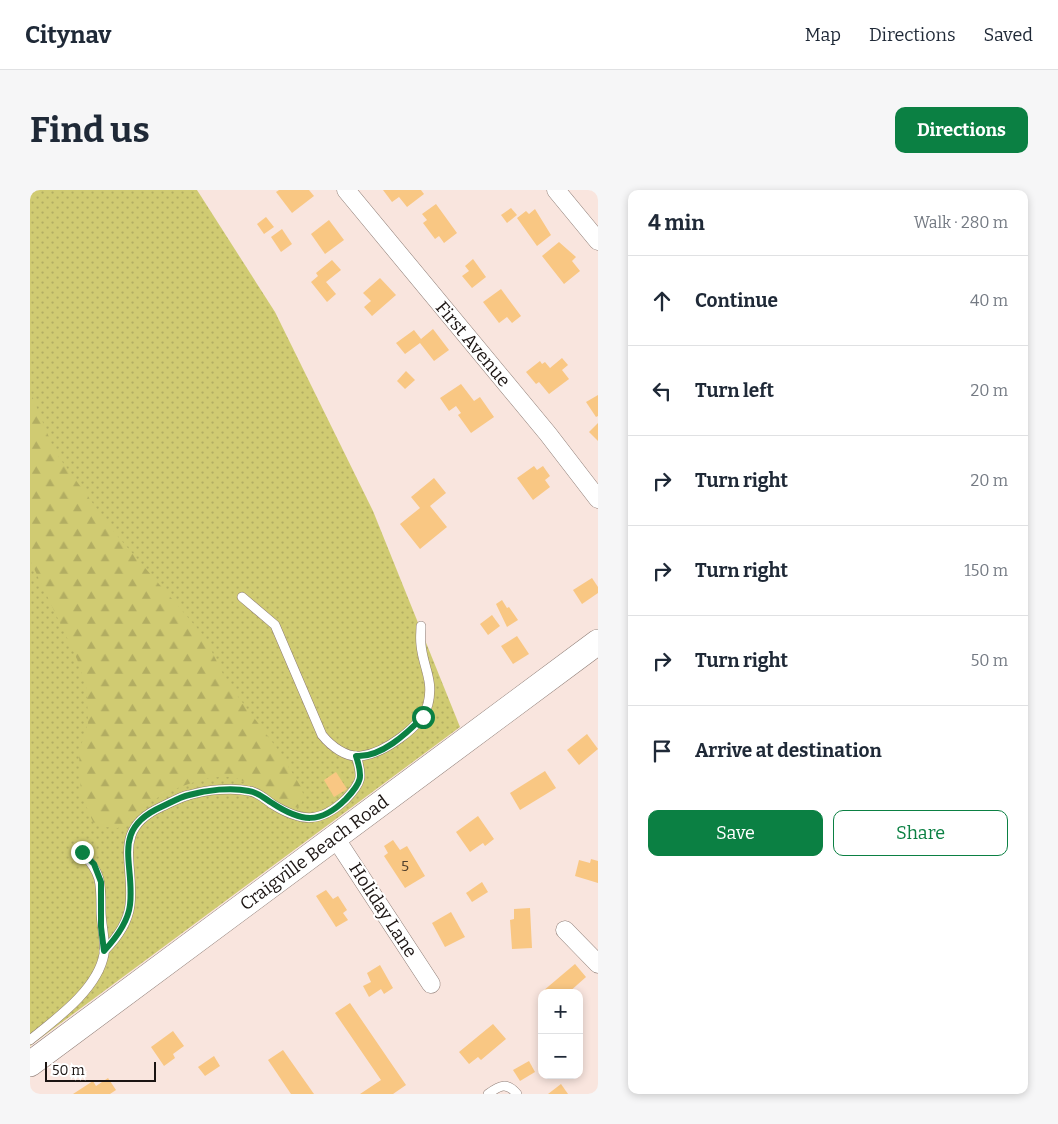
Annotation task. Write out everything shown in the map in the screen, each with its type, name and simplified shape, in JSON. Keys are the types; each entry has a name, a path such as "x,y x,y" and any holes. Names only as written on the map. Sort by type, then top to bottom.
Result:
{"main road":[{"name":"Craigville Beach Road","path":"30,1064 334,836 598,642"}],"street":[{"name":"First Avenue","path":"346,190 548,434 598,499"},
{"path":"556,190 598,241"},
{"name":"Holiday Lane","path":"334,836 431,984"},
{"path":"565,930 598,964"}],"lane":[{"path":"242,597 275,625 322,735 335,748 356,756 376,752 407,733 423,717 431,688 430,675 420,645 421,626"},
{"path":"30,1040 67,1010 81,995 96,973 104,951 118,934 130,907 128,844 138,822 151,812 188,795 220,790 249,791 298,818 315,818 330,812 354,790 361,780 356,756"},
{"path":"82,852 94,864 101,882 101,927 104,951"},
{"path":"488,1094 504,1085 509,1086 517,1094"}],"green space":[{"path":"30,190 197,190 275,312 373,511 460,727 30,1046"},
{"path":"30,391 55,452 114,532 204,636 227,682 276,747 301,787 304,797 300,806 290,808 274,803 244,781 225,777 200,780 173,790 141,808 118,828 105,827 93,822 81,794 79,752 88,723 87,690 77,659 30,560"}],"building":[{"path":"279,190 309,190 314,196 292,213 276,192"},
{"path":"383,190 421,190 424,194 407,207 399,197 392,202"},
{"path":"436,204 457,233 444,243 439,236 435,239 423,223 427,220 422,214"},
{"path":"511,208 517,215 507,223 501,215"},
{"path":"535,209 551,235 537,246 517,218 526,211 529,214"},
{"path":"266,217 274,227 264,234 257,224"},
{"path":"329,220 344,240 325,254 311,234"},
{"path":"282,229 292,244 281,252 271,237"},
{"path":"559,242 576,257 572,261 580,271 564,284 542,256"},
{"path":"473,259 486,277 472,288 462,276 469,271 465,266"},
{"path":"332,260 341,270 326,282 336,294 327,302 311,282 318,276 316,273"},
{"path":"380,278 396,295 372,316 364,307 371,301 363,293"},
{"path":"501,289 521,316 512,323 507,317 499,323 483,302"},
{"path":"433,329 449,350 434,361 420,343 405,354 396,343 414,330 421,339"},
{"path":"562,358 568,365 562,370 569,379 549,394 539,382 536,384 526,372 540,361 542,364 545,362 550,368"},
{"path":"406,371 415,380 405,389 397,381"},
{"path":"461,384 474,401 480,397 494,417 471,433 458,415 461,413 456,406 449,411 440,398"},
{"path":"598,395 598,416 596,417 586,402"},
{"path":"598,423 598,441 589,432"},
{"path":"534,466 537,470 543,466 550,476 545,480 550,487 533,500 517,478"},
{"path":"434,478 446,493 430,506 447,527 420,549 400,524 420,508 411,497"},
{"path":"592,578 598,587 598,593 582,604 573,590"},
{"path":"502,600 518,620 507,627 496,604"},
{"path":"492,615 500,626 488,635 480,624"},
{"path":"517,636 529,654 513,664 501,646"},
{"path":"587,734 598,749 579,765 567,750"},
{"path":"545,771 556,788 520,810 510,793"},
{"path":"336,772 347,789 334,797 324,780"},
{"path":"478,816 494,839 485,846 483,843 470,852 456,832"},
{"path":"393,840 400,850 407,846 425,876 405,888 384,856 388,853 384,846"},
{"path":"591,859 598,861 598,883 575,876 579,860 590,863"},
{"path":"482,882 488,892 472,902 466,893"},
{"path":"326,890 333,899 338,896 347,910 343,913 348,920 336,927 316,896"},
{"path":"530,908 532,948 512,949 510,920 514,919 514,909"},
{"path":"451,912 465,937 445,947 432,923"},
{"path":"575,964 586,977 572,989 545,989"},
{"path":"380,965 393,988 384,994 381,989 369,997 363,986 371,982 367,973"},
{"path":"350,1003 406,1085 393,1094 360,1094 381,1080 335,1013"},
{"path":"493,1024 506,1039 481,1060 478,1057 469,1064 459,1052"},
{"path":"173,1031 184,1046 173,1054 175,1058 164,1066 151,1047"},
{"path":"283,1050 314,1094 291,1094 268,1060"},
{"path":"214,1056 220,1066 205,1076 198,1067"},
{"path":"529,1061 535,1072 520,1081 513,1070"},
{"path":"108,1078 116,1090 110,1094 73,1094 93,1081 96,1086"},
{"path":"561,1084 568,1094 548,1094"}],"route":[{"path":"82,852 94,864 101,882 101,927 104,951 118,934 130,907 128,844 131,833 138,822 151,812 188,795 220,790 249,791 260,795 298,818 315,818 330,812 344,801 361,780 356,756 376,752 407,733 423,717"}]}
